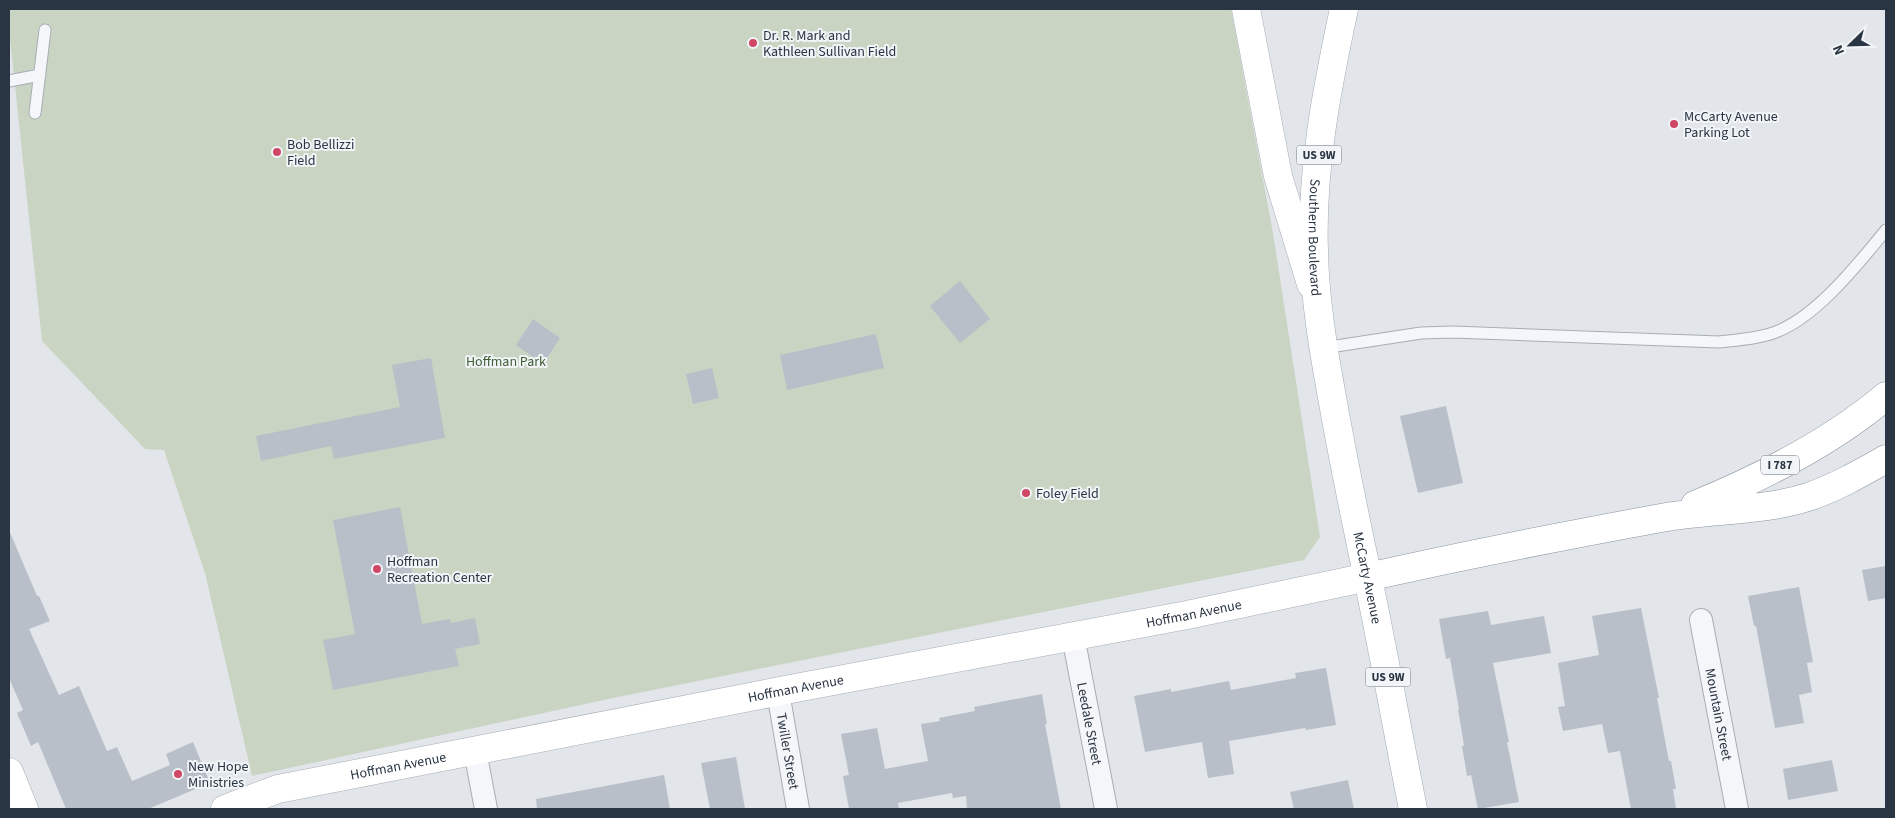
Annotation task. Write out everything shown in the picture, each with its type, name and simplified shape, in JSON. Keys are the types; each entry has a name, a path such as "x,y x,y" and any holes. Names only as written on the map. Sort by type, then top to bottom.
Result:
{"main road":[{"path":"1246,9 1278,176 1317,303"},
{"name":"Southern Boulevard","path":"1323,348 1317,303 1314,250 1315,203 1325,102 1344,9"},
{"name":"McCarty Avenue","path":"1323,348 1342,455 1368,577 1412,809"},
{"name":"I 787","path":"1664,518 1744,484 1824,442 1865,414 1886,396"},
{"name":"I 787","path":"1368,577 1434,562 1664,518 1770,505 1808,497 1848,480 1886,460"},
{"name":"Hoffman Avenue","path":"225,809 278,789 1220,608 1368,577"},
{"path":"9,772 24,809"}],"street":[{"name":"Mountain Street","path":"1701,620 1737,809"},
{"name":"Leedale Street","path":"1073,636 1106,809"},
{"name":"Twiller Street","path":"778,692 798,809"},
{"path":"475,751 486,809"}],"lane":[{"path":"35,113 45,30"},
{"path":"9,81 40,75"},
{"path":"1323,348 1421,333 1453,332 1710,342 1757,338 1789,326 1811,310 1857,266 1886,230"}],"green space":[{"name":"Hoffman Park","path":"9,9 1231,9 1273,233 1320,537 1304,560 608,699 252,776 205,573 164,450 145,449 42,341 9,29"}],"building":[{"path":"960,281 990,319 960,343 930,306"},
{"path":"533,319 560,338 543,364 516,345"},
{"path":"876,334 884,368 787,390 780,355"},
{"path":"431,358 445,438 334,459 331,446 261,461 256,436 400,407 392,365"},
{"path":"712,368 719,398 693,404 686,374"},
{"path":"1446,406 1463,483 1418,493 1400,416"},
{"name":"Hoffman Recreation Center","path":"400,507 422,624 450,619 451,623 475,618 480,644 455,649 459,666 333,690 323,640 355,634 333,520"},
{"path":"9,530 37,596 39,596 50,621 29,629 59,695 79,686 107,751 117,747 132,781 170,765 166,754 193,742 210,783 148,809 66,809 38,742 31,746 17,713 23,710 9,678"},
{"path":"1886,566 1886,598 1868,601 1862,570"},
{"path":"1799,587 1813,662 1807,663 1812,692 1799,695 1804,723 1775,728 1756,626 1754,626 1748,596"},
{"path":"1641,608 1659,698 1657,698 1669,761 1671,761 1676,789 1673,789 1676,809 1631,809 1620,751 1608,753 1602,724 1563,731 1558,707 1565,706 1558,663 1599,655 1592,616"},
{"path":"1488,611 1491,625 1544,616 1551,653 1493,663 1519,802 1478,809 1471,775 1467,776 1459,709 1450,658 1446,659 1439,619"},
{"path":"1326,668 1336,725 1306,730 1305,728 1229,741 1234,774 1208,778 1202,742 1145,752 1134,696 1171,689 1171,692 1229,681 1231,690 1296,678 1295,673"},
{"path":"1042,694 1047,724 1045,724 1061,809 967,809 966,796 953,798 952,793 898,803 899,809 849,809 843,776 849,775 841,734 877,728 885,769 928,761 921,724 940,721 939,718 975,711 974,707"},
{"path":"736,757 745,809 710,809 701,763"},
{"path":"1832,760 1838,791 1788,800 1783,769"},
{"path":"664,775 670,809 537,809 536,799"},
{"path":"1348,780 1354,809 1294,809 1290,792"}],"place":[{"name":"Dr. R. Mark and Kathleen Sullivan Field","path":"753,43"},
{"name":"McCarty Avenue Parking Lot","path":"1674,124"},
{"name":"Bob Bellizzi Field","path":"277,152"},
{"name":"Foley Field","path":"1026,493"},
{"name":"Hoffman Recreation Center","path":"377,569"},
{"name":"New Hope Ministries","path":"178,774"}]}
